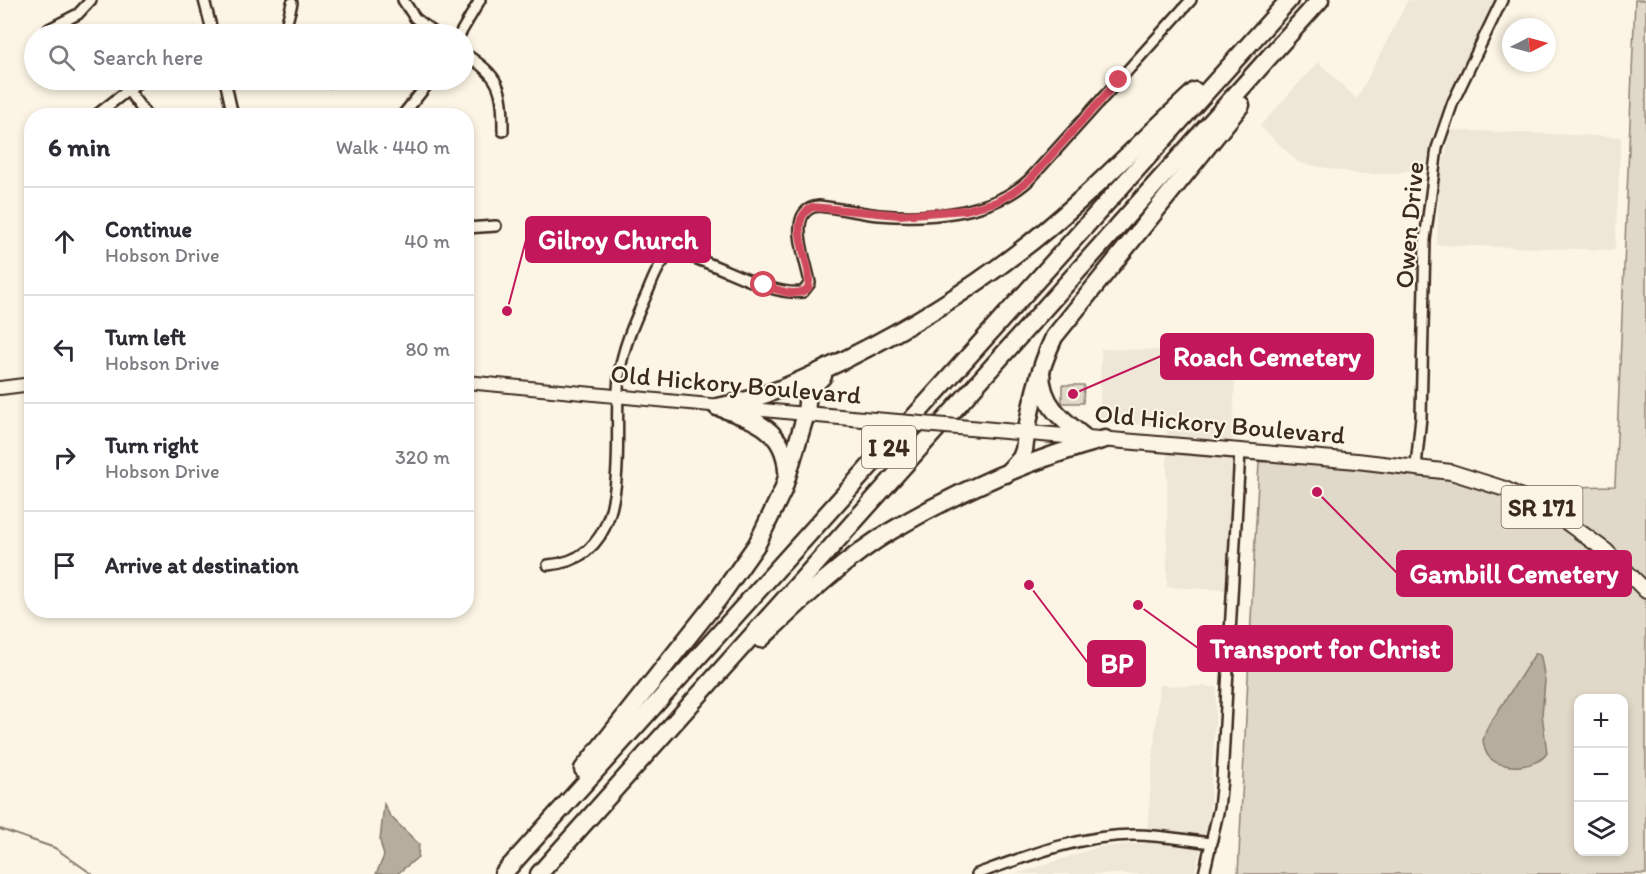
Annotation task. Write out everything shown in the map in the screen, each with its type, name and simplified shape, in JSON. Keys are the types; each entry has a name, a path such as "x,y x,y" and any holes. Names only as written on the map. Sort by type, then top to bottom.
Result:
{"highway":[{"name":"I 24","path":"503,874 1289,0"},
{"name":"I 24","path":"539,874 1320,0"},
{"path":"1006,474 1021,458 1029,410 1042,363 1054,337 1326,0"},
{"path":"492,874 618,728 731,583 760,537 786,481 806,414 807,394 815,381 956,297 1019,252 1272,19"},
{"path":"717,406 782,390 878,343"},
{"path":"1042,363 1042,386 1048,404 1055,413 1083,436"},
{"path":"717,406 760,423 775,435 786,458 786,481"},
{"path":"670,727 789,613 850,560 890,532 1006,474 1059,452 1105,439"}],"main road":[{"name":"Old Hickory Boulevard","path":"474,383 618,398 1416,466 1482,481 1542,507 1598,544 1646,591"},
{"path":"0,388 24,385"}],"street":[{"path":"59,24 75,15 91,0"},
{"path":"204,0 210,24"},
{"path":"403,0 415,18 423,24"},
{"path":"466,24 480,0"},
{"path":"548,565 570,561 588,550 608,524 614,495 620,371 632,328 658,270 671,255 679,254 703,261 782,291 803,292 810,282 800,226 803,215 812,207 899,215 966,210 1002,199 1029,180 1191,0"},
{"name":"Owen Drive","path":"1416,466 1421,417 1425,240 1435,156 1449,111 1502,0"},
{"path":"287,24 292,3"},
{"path":"474,60 489,71 498,82 503,104 503,131"},
{"path":"104,108 126,90"},
{"path":"128,90 141,108"},
{"path":"227,90 231,108"},
{"path":"408,108 423,90"},
{"path":"474,227 496,226"},
{"path":"1204,874 1212,843 1222,779 1240,451"},
{"path":"977,874 1038,853 1116,836 1153,836 1212,843"}],"shaded area":[{"path":"1408,0 1496,0 1457,78 1433,135 1426,167 1392,174 1359,174 1299,163 1260,126 1318,62 1357,99"},
{"path":"1635,0 1646,0 1646,874 1238,874 1259,462 1274,461 1445,475 1509,496 1571,487 1615,486"},
{"path":"1451,130 1621,137 1615,250 1437,245 1439,183"},
{"path":"1164,345 1236,350 1227,590 1167,587 1167,427 1100,421 1101,349 1163,350"},
{"path":"1062,385 1084,385 1083,403 1062,403"},
{"path":"1535,654 1541,657 1545,681 1542,714 1547,753 1528,765 1503,765 1488,756 1483,740 1487,728"},
{"path":"1159,685 1217,687 1209,821 1194,874 1016,874 1099,847 1146,843"},
{"path":"384,804 390,816 419,844 418,857 397,874 376,874 384,856 380,841"}],"waterway":[{"path":"0,829 55,848 92,874"}],"place":[{"name":"Gilroy Church","path":"507,311"},
{"name":"Roach Cemetery","path":"1073,394"},
{"name":"Gambill Cemetery","path":"1317,492"},
{"name":"BP","path":"1029,585"},
{"name":"Transport for Christ","path":"1138,605"}],"route":[{"path":"764,285 792,292 803,292 808,288 810,279 802,247 800,226 803,215 812,207 880,215 911,215 966,210 988,205 1008,196 1029,180 1119,80"}]}
